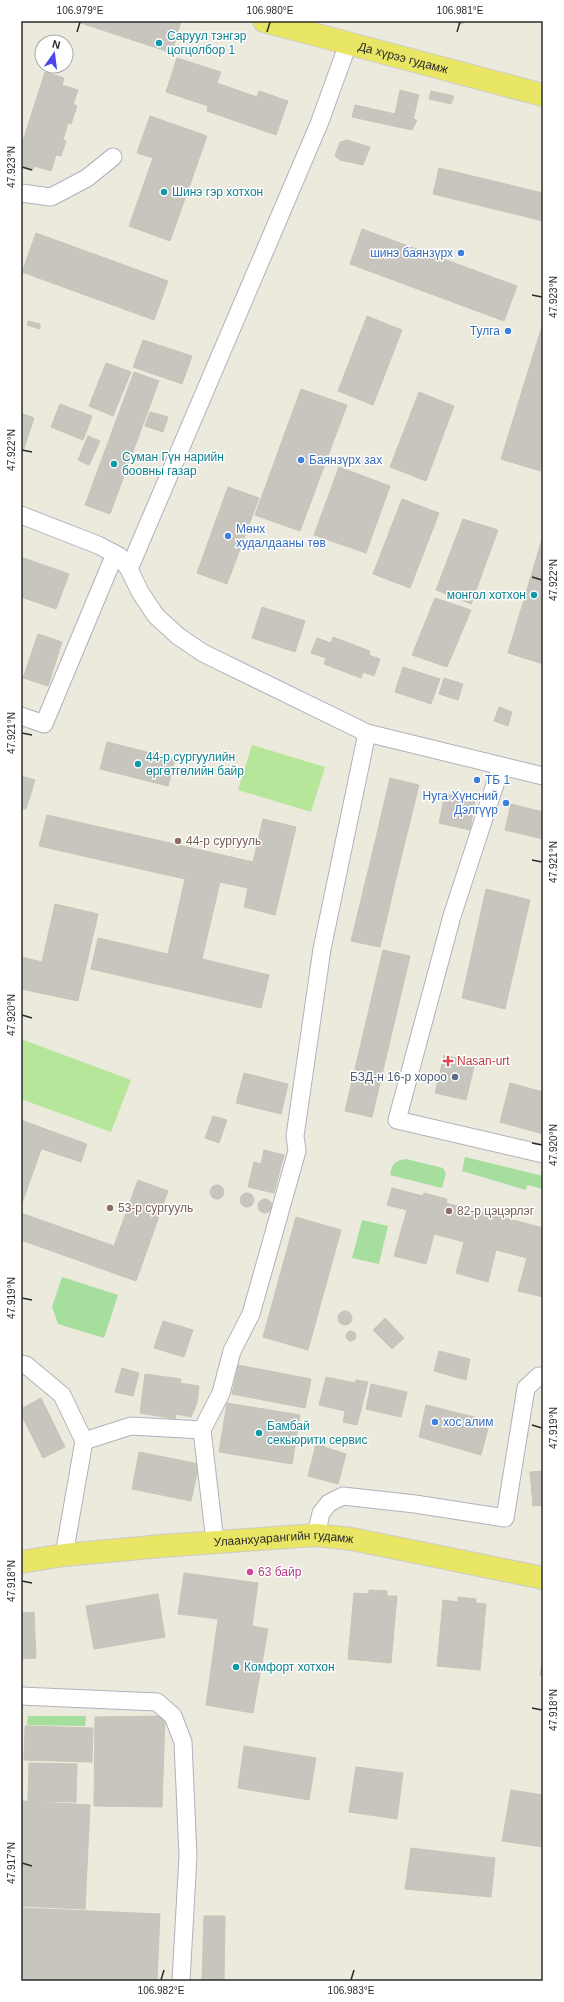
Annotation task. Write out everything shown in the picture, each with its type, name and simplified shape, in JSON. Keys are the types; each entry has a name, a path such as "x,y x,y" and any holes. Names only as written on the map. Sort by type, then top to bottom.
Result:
{"main road":[{"name":"Да хүрээ гудамж","path":"264,21 543,95"},
{"name":"Улаанхуарангийн гудамж","path":"21,1562 64,1556 215,1542 316,1535 352,1539 543,1578"}],"street":[{"path":"129,570 319,124 348,44"},
{"path":"21,193 51,197 87,178 113,157"},
{"path":"21,515 115,554 129,570 140,592 156,616 203,653 367,733 543,776"},
{"path":"21,716 44,724 115,554"},
{"path":"215,1542 202,1430 221,1393 232,1351 252,1314 297,1151 294,1136 322,949 367,733"},
{"path":"501,766 452,916 398,1120 543,1154"},
{"path":"21,1364 26,1365 62,1395 84,1441 64,1556"},
{"path":"316,1535 320,1514 329,1503 343,1496 415,1504 505,1518 526,1388 539,1376 543,1376"},
{"path":"84,1441 131,1426 202,1430"},
{"path":"21,1696 157,1702 173,1716 183,1742 188,1856 181,1981"}],"green space":[{"path":"252,745 325,767 311,812 238,790"},
{"path":"21,1039 131,1080 111,1132 21,1099"},
{"path":"465,1157 543,1176 543,1189 527,1185 526,1190 462,1171"},
{"path":"406,1159 443,1168 446,1174 442,1188 390,1175 396,1162"},
{"path":"362,1220 388,1226 379,1264 352,1258"},
{"path":"62,1277 118,1295 104,1338 58,1324 52,1307"},
{"path":"28,1716 86,1716 85,1726 27,1725"}],"building":[{"name":"Саруул тэнгэр цогцолбор 1","path":"75,21 181,21 172,53"},
{"path":"447,21 463,21 463,24"},
{"path":"177,58 221,72 217,83 257,97 259,91 288,101 276,135 207,111 208,106 166,92"},
{"path":"44,74 51,74 64,78 62,85 78,90 73,104 77,106 71,124 68,123 63,140 66,141 61,156 56,155 51,171 34,166 33,170 21,166 21,147"},
{"path":"400,90 419,95 413,119 395,114"},
{"path":"431,91 454,96 451,104 429,99"},
{"path":"355,105 417,120 412,130 352,117"},
{"name":"Шинэ гэр хотхон","path":"150,116 207,136 170,241 129,226 153,158 137,153"},
{"path":"347,140 370,147 363,165 340,160 335,156 340,142"},
{"path":"439,168 543,193 543,221 433,194"},
{"path":"362,229 517,286 504,321 350,264"},
{"path":"36,233 168,281 154,320 22,272"},
{"path":"367,316 402,330 373,405 338,391"},
{"path":"28,321 40,324 40,329 27,325"},
{"path":"543,323 543,460 540,471 501,459"},
{"path":"143,340 192,356 182,384 133,367"},
{"path":"106,363 131,372 113,416 89,406"},
{"name":"Суман Гүн нарийн боовны газар","path":"134,372 159,381 110,514 85,505"},
{"name":"Баянзүрх зах","path":"301,389 347,405 300,531 255,515"},
{"path":"419,392 454,406 426,481 390,467"},
{"path":"60,404 92,416 83,440 51,427"},
{"path":"150,412 168,417 163,432 145,426"},
{"path":"21,413 34,418 21,457"},
{"path":"88,436 100,441 89,465 78,460"},
{"path":"339,467 390,486 366,553 314,535"},
{"name":"Мөнх худалдааны төв","path":"228,487 259,498 227,584 197,573"},
{"path":"402,499 439,513 410,588 373,574"},
{"path":"463,519 498,530 471,604 436,590"},
{"name":"монгол хотхон","path":"543,536 543,664 508,653"},
{"path":"21,557 69,574 56,609 21,597"},
{"path":"435,598 471,610 447,667 412,655"},
{"path":"262,607 305,621 295,652 252,638"},
{"path":"38,634 62,642 48,686 23,678"},
{"path":"333,637 370,651 369,655 380,659 374,676 363,672 361,678 324,664 326,658 311,653 317,638 331,643"},
{"path":"403,667 440,679 431,704 395,692"},
{"path":"444,678 463,684 458,700 439,694"},
{"path":"499,707 512,712 508,726 494,721"},
{"name":"44-р сургуулийн өргөтгөлийн байр","path":"107,742 175,759 168,786 100,769"},
{"path":"21,776 35,780 26,809 21,808"},
{"path":"390,778 419,785 399,866 371,859"},
{"path":"445,794 475,801 470,830 439,823"},
{"path":"511,804 543,812 543,839 505,830"},
{"path":"47,815 253,862 263,819 296,827 275,915 244,907 248,888 220,882 202,959 269,975 261,1008 91,969 98,938 168,954 185,879 39,846"},
{"path":"371,859 399,866 380,947 351,941"},
{"path":"486,889 530,900 505,1009 462,998"},
{"path":"55,904 98,914 78,1001 21,989 21,957 42,962"},
{"path":"383,950 410,956 372,1117 345,1111"},
{"name":"БЗД-н 16-р хороо","path":"444,1055 475,1062 466,1100 435,1093"},
{"path":"244,1073 288,1084 281,1114 236,1103"},
{"path":"510,1083 543,1092 543,1134 500,1122"},
{"path":"213,1116 227,1120 219,1143 205,1138"},
{"path":"21,1120 48,1130 21,1206"},
{"path":"48,1130 87,1144 81,1162 42,1149"},
{"path":"264,1150 284,1155 274,1193 248,1187 254,1162 261,1164"},
{"path":"138,1180 168,1191 136,1281 21,1240 21,1213 114,1246"},
{"path":"214,1185 220,1185 224,1189 224,1195 220,1199 214,1199 210,1195 210,1189"},
{"path":"392,1188 423,1196 424,1193 447,1199 446,1203 483,1213 484,1209 488,1210 487,1213 543,1228 543,1297 518,1291 527,1258 496,1250 488,1282 456,1273 464,1242 434,1234 426,1264 394,1256 407,1210 387,1205"},
{"path":"244,1193 250,1193 254,1197 254,1203 250,1207 244,1207 240,1203 240,1197"},
{"path":"262,1199 268,1199 272,1203 272,1209 268,1213 262,1213 258,1209 258,1203"},
{"path":"296,1217 341,1230 308,1350 263,1337"},
{"path":"342,1311 348,1311 352,1315 352,1321 348,1325 342,1325 338,1321 338,1315"},
{"path":"385,1318 404,1338 392,1349 373,1330"},
{"path":"163,1321 193,1330 184,1357 154,1348"},
{"path":"349,1331 353,1331 355,1332 355,1340 349,1341 346,1338 346,1334"},
{"path":"439,1351 470,1359 466,1380 434,1371"},
{"path":"238,1365 311,1379 305,1408 232,1394"},
{"path":"122,1368 139,1373 133,1396 115,1392"},
{"path":"145,1374 181,1379 180,1383 199,1386 197,1403 191,1417 176,1414 175,1419 140,1413"},
{"path":"326,1377 355,1383 356,1380 368,1382 357,1425 343,1422 345,1411 319,1405"},
{"path":"371,1384 407,1392 401,1417 366,1409"},
{"path":"41,1398 65,1447 43,1458 21,1414 21,1409"},
{"name":"Бамбай секьюрити сервис","path":"227,1403 300,1415 292,1464 219,1452"},
{"path":"426,1405 490,1421 481,1455 419,1437"},
{"path":"317,1440 326,1442 324,1447 346,1454 338,1484 308,1476"},
{"path":"139,1452 199,1464 191,1501 132,1489"},
{"path":"543,1471 543,1505 533,1506 530,1472"},
{"name":"Комфорт хотхон","path":"184,1573 258,1583 252,1626 268,1629 253,1713 206,1705 218,1619 178,1614"},
{"path":"369,1590 387,1591 387,1596 397,1596 391,1663 348,1659 354,1593 369,1594"},
{"path":"158,1594 165,1637 94,1649 86,1606"},
{"path":"458,1597 476,1599 476,1603 486,1604 480,1670 437,1666 443,1600 458,1602"},
{"path":"34,1612 36,1658 21,1659 21,1613"},
{"path":"543,1658 543,1676 540,1675"},
{"path":"165,1716 162,1807 94,1806 95,1717"},
{"path":"25,1726 93,1728 92,1762 24,1760"},
{"path":"244,1746 316,1758 309,1800 238,1788"},
{"path":"29,1763 77,1764 76,1802 28,1801"},
{"path":"356,1767 403,1773 397,1819 349,1812"},
{"path":"511,1790 543,1795 543,1847 502,1841"},
{"path":"21,1801 90,1805 85,1909 21,1906"},
{"path":"411,1848 495,1858 491,1897 405,1889"},
{"path":"21,1908 160,1914 157,1981 21,1981"},
{"path":"204,1916 225,1916 224,1981 202,1981"}],"place":[{"name":"Саруул тэнгэр цогцолбор 1","path":"159,43"},
{"name":"Шинэ гэр хотхон","path":"164,192"},
{"name":"шинэ баянзүрх","path":"461,253"},
{"name":"Тулга","path":"508,331"},
{"name":"Баянзүрх зах","path":"301,460"},
{"name":"Суман Гүн нарийн боовны газар","path":"114,464"},
{"name":"Мөнх худалдааны төв","path":"228,536"},
{"name":"монгол хотхон","path":"534,595"},
{"name":"44-р сургуулийн өргөтгөлийн байр","path":"138,764"},
{"name":"ТБ 1","path":"477,780"},
{"name":"Нуга Хүнсний Дэлгүүр","path":"506,803"},
{"name":"44-р сургууль","path":"178,841"},
{"name":"Nasan-urt","path":"448,1061"},
{"name":"БЗД-н 16-р хороо","path":"455,1077"},
{"name":"53-р сургууль","path":"110,1208"},
{"name":"82-р цэцэрлэг","path":"449,1211"},
{"name":"хос алим","path":"435,1422"},
{"name":"Бамбай секьюрити сервис","path":"259,1433"},
{"name":"63 байр","path":"250,1572"},
{"name":"Комфорт хотхон","path":"236,1667"}]}
